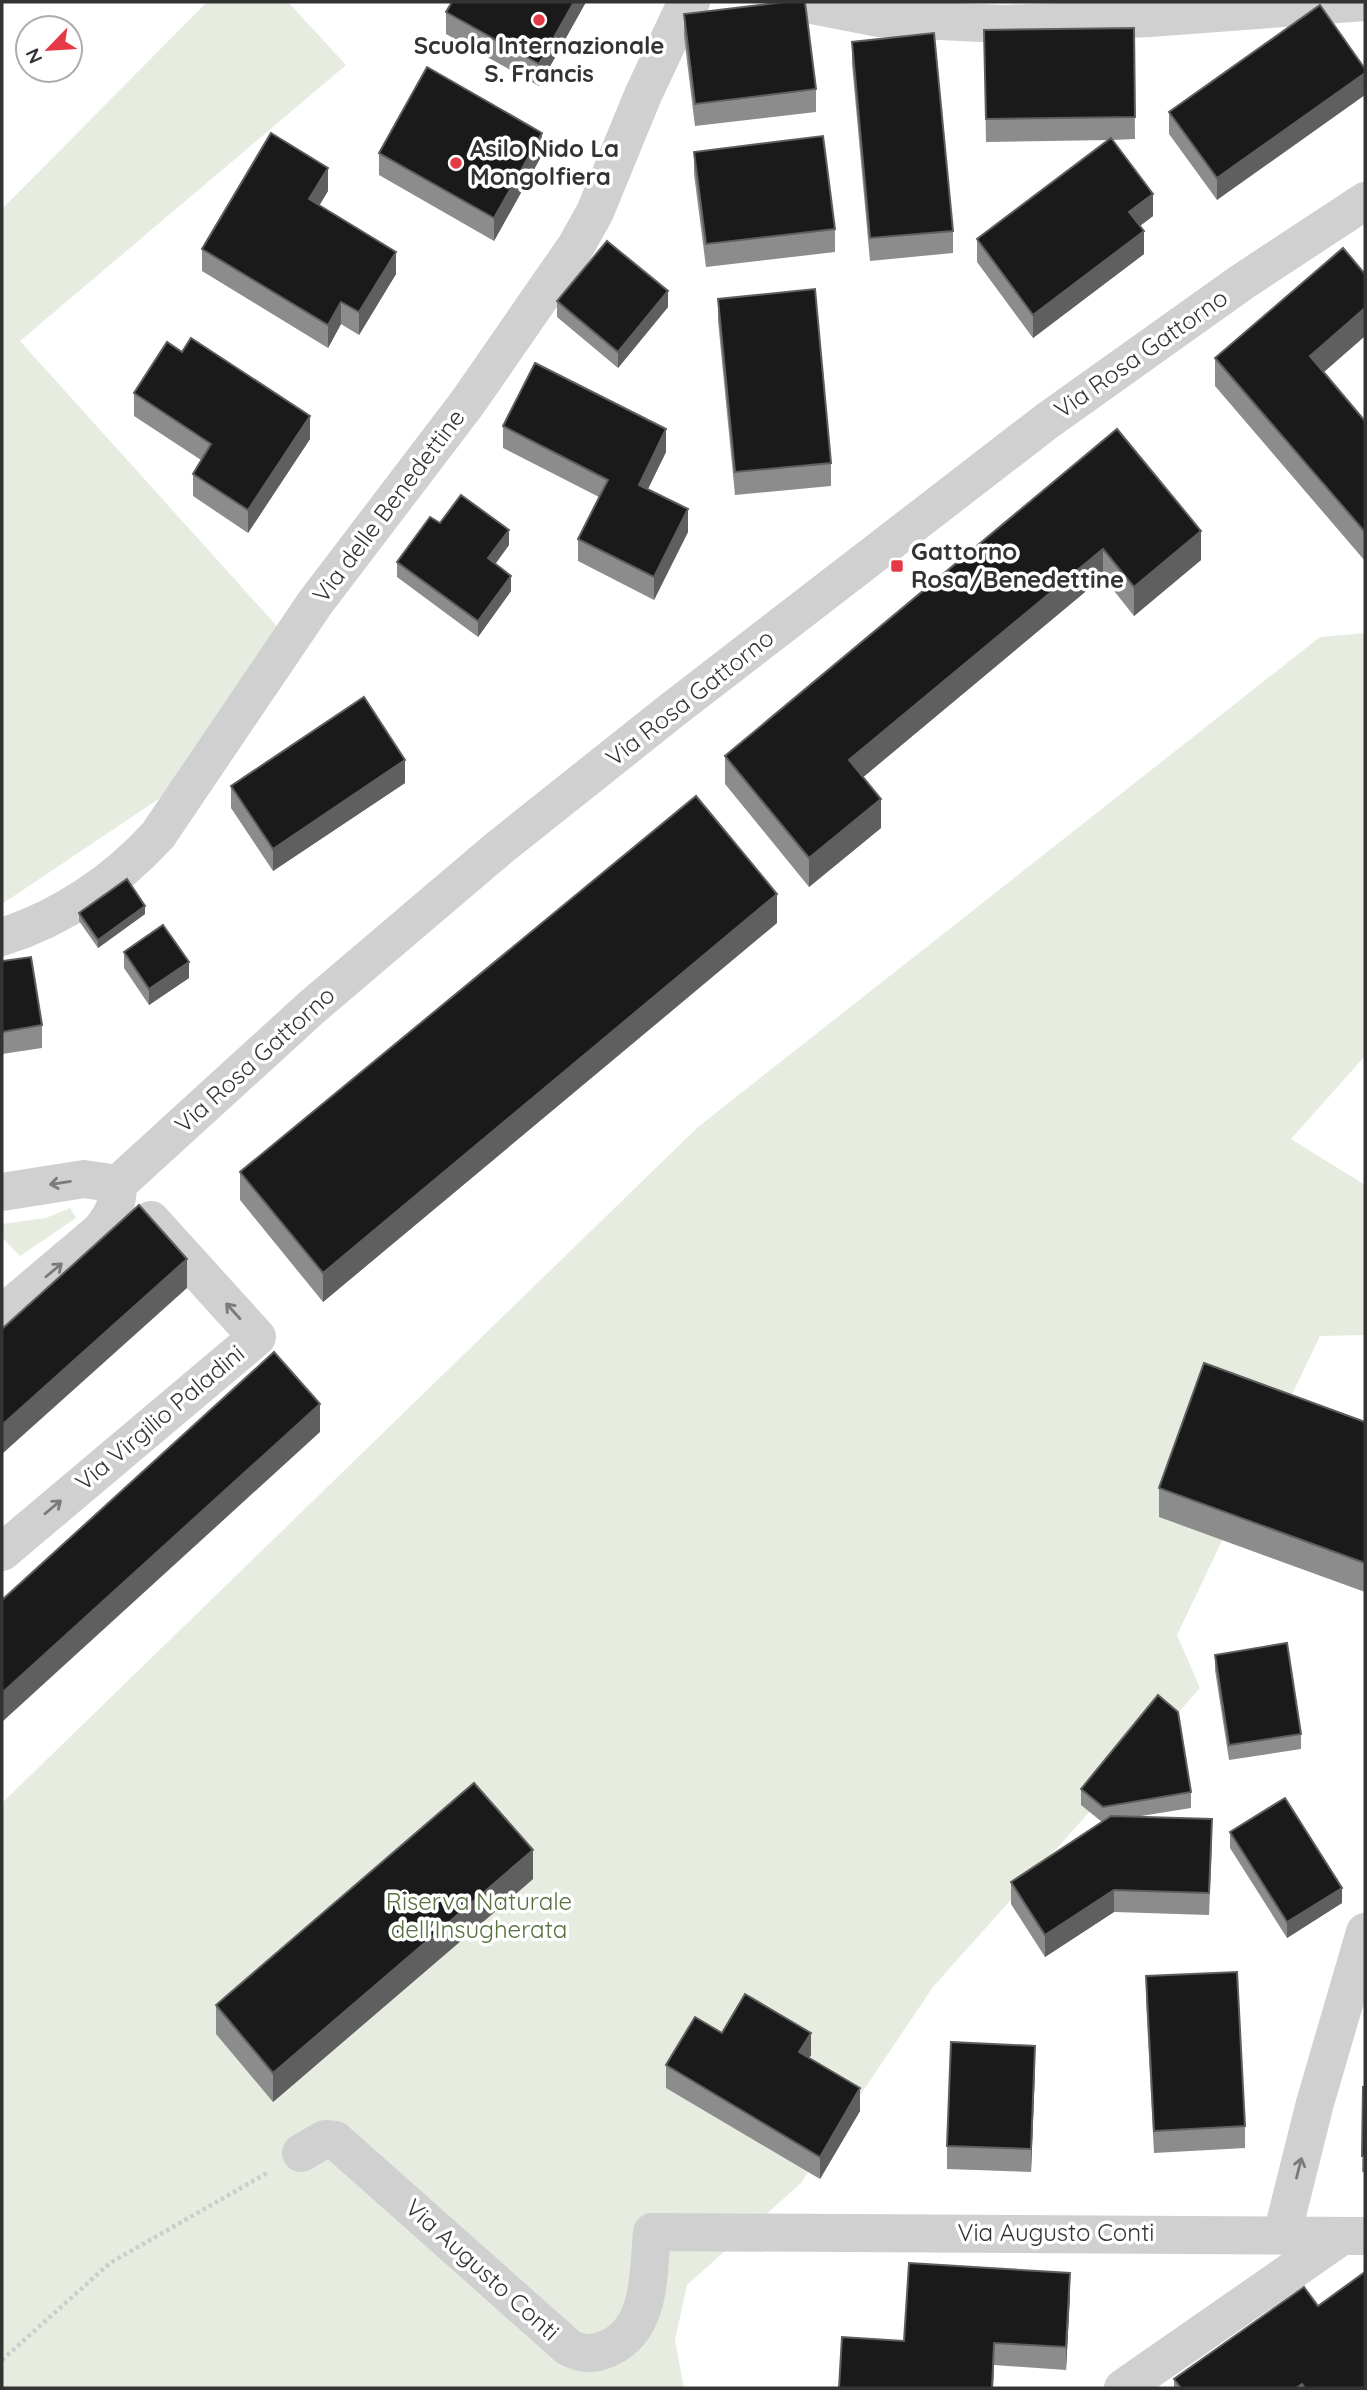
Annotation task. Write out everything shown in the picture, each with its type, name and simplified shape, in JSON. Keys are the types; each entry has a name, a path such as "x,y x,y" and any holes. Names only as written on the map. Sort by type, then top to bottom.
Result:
{"street":[{"name":"Via delle Benedettine","path":"2,937 39,922 89,895 135,861 158,835 315,603 468,402 576,246 595,212 659,60 681,14 691,2"},
{"path":"797,2 879,18 903,11 1003,24 1310,8 1365,2"},
{"name":"Via Rosa Gattorno","path":"118,1184 312,1007 499,848 639,737 1047,421 1242,282 1365,201"},
{"name":"Via Rosa Gattorno","path":"1292,249 1365,225"},
{"path":"2,1192 84,1179 118,1184 118,1202 112,1216 100,1231 2,1314"},
{"name":"Via Virgilio Paladini","path":"2,1552 257,1337 118,1184"},
{"path":"1282,2235 1315,2103 1365,1932"},
{"name":"Via Augusto Conti","path":"301,2153 325,2139 335,2140 568,2347 587,2354 615,2344 638,2321 644,2306 652,2232 1354,2236"},
{"name":"Via Augusto Conti","path":"1124,2388 1354,2236"}],"path":[{"path":"2,2360 110,2263 301,2153"}],"green space":[{"path":"207,2 288,2 346,65 20,341 284,634 175,788 2,904 2,209"},
{"name":"Riserva Naturale dell'Insugherata","path":"1365,633 1365,1056 1291,1139 1365,1185 1365,1335 1320,1336 1177,1635 1200,1688 933,1987 801,2183 687,2285 675,2340 684,2388 2,2388 2,1803 698,1127 1320,637"},
{"path":"70,1208 76,1218 20,1256 2,1237 2,1224 46,1218"}],"building":[{"path":"452,2 574,2 539,64 446,12"},
{"path":"805,2 816,89 695,104 684,14"},
{"path":"1320,5 1365,69 1365,73 1217,178 1169,112"},
{"path":"1134,28 1135,117 986,119 984,30"},
{"path":"934,33 953,231 870,238 852,42"},
{"path":"427,67 542,133 494,218 379,153"},
{"path":"271,133 328,168 309,199 396,252 359,312 341,302 328,325 202,249"},
{"path":"823,136 835,229 706,244 694,152"},
{"path":"1111,138 1153,194 1129,212 1144,231 1033,315 977,239"},
{"path":"607,241 668,291 618,352 557,301"},
{"path":"1343,248 1365,274 1365,308 1310,356 1365,421 1365,532 1215,358"},
{"path":"815,289 831,463 735,472 718,299"},
{"path":"191,338 310,416 248,510 193,474 211,444 134,393 167,342 182,352"},
{"path":"535,363 666,429 639,485 688,509 654,577 578,539 608,480 503,426"},
{"path":"1117,429 1201,531 1134,587 1103,549 849,760 881,799 809,858 725,756"},
{"path":"461,495 509,530 488,558 511,576 478,621 397,562 430,517 440,523"},
{"path":"364,697 405,760 273,849 231,786"},
{"path":"696,796 777,894 323,1273 240,1172"},
{"path":"127,879 145,906 98,940 79,913"},
{"path":"163,925 189,962 149,989 124,952"},
{"path":"31,957 42,1025 2,1032 2,961"},
{"path":"139,1205 187,1259 2,1425 2,1329"},
{"path":"274,1352 320,1404 2,1693 2,1600"},
{"path":"1204,1363 1365,1422 1365,1563 1159,1488"},
{"path":"1287,1643 1301,1734 1229,1745 1215,1655"},
{"path":"1158,1695 1178,1712 1191,1792 1103,1807 1081,1789"},
{"path":"474,1783 533,1850 273,2073 216,2005"},
{"path":"1285,1798 1342,1888 1287,1922 1230,1832"},
{"path":"1111,1816 1212,1819 1209,1893 1114,1890 1045,1935 1011,1882"},
{"path":"1237,1972 1245,2126 1154,2131 1146,1976"},
{"path":"745,1994 811,2033 799,2052 860,2088 820,2157 666,2065 695,2017 722,2033"},
{"path":"951,2042 1035,2046 1031,2149 947,2146"},
{"path":"1365,2087 1365,2156 1362,2156"},
{"path":"909,2263 1070,2273 1066,2347 994,2343 992,2388 839,2388 842,2337 904,2341"},
{"path":"1365,2272 1365,2388 1305,2388 1302,2384 1296,2388 1181,2388 1174,2379 1304,2287 1318,2306"}],"place":[{"name":"Scuola Internazionale S. Francis","path":"539,20"},
{"name":"Asilo Nido La Mongolfiera","path":"456,163"},
{"name":"Gattorno Rosa/Benedettine","path":"897,566"}]}
